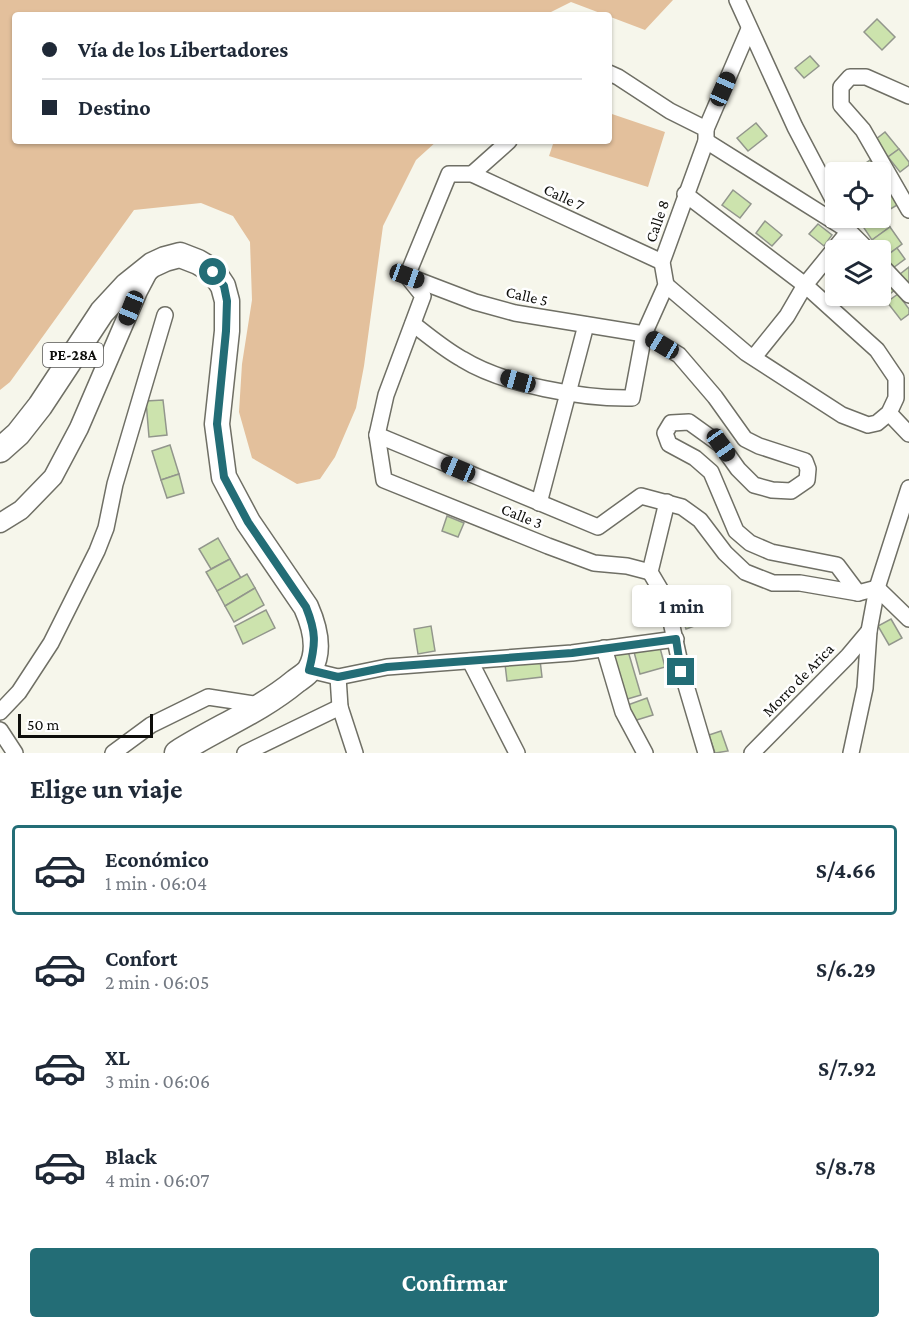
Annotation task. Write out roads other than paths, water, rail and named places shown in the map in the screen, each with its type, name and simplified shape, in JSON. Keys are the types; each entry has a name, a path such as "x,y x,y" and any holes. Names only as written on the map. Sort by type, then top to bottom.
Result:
{"highway":[{"name":"PE-28A","path":"0,450 18,434 40,406 102,312 127,285 152,265 180,255 198,262 213,272 224,286 227,301 217,424 224,477 248,522 306,607 312,623 316,647 309,670"},
{"path":"177,753 264,705 309,670"}],"street":[{"path":"736,0 795,127 825,184"},
{"name":"Calle 8","path":"666,285 662,262 706,135 749,29"},
{"path":"612,74 825,211"},
{"path":"909,96 866,77 850,77 841,87 841,105 863,130 909,210"},
{"path":"472,174 506,144"},
{"name":"Calle 7","path":"407,276 449,174 472,174 662,262"},
{"path":"412,324 462,360 501,376 535,386 604,398 632,398 644,334 666,285 746,353 842,415 868,425 877,423 888,413 896,398 896,378 877,350 805,285 686,194"},
{"path":"754,357 787,316 842,228"},
{"path":"849,228 859,240"},
{"path":"0,523 21,510 53,477 79,428 138,291 152,265"},
{"path":"407,276 423,296 386,395 377,435 598,526 641,496 682,507 700,520 725,553 745,572 773,583 800,583 858,593 877,588"},
{"name":"Calle 5","path":"407,276 475,302 515,313 644,334"},
{"path":"891,276 909,296"},
{"path":"0,712 19,692 51,643 97,551 106,528 115,484 165,315"},
{"path":"539,503 586,325"},
{"path":"644,334 679,355 715,397 745,439 805,461 808,469 807,480 791,491 772,490 754,485 738,469 721,445 689,422 671,423 665,433 669,444 695,458 711,472 736,531 750,543 771,552 837,565 858,593"},
{"path":"888,413 909,434"},
{"name":"Calle 3","path":"377,435 384,480 594,563 627,566 650,572"},
{"path":"851,753 865,688 869,631 877,588 909,488"},
{"path":"667,502 650,572 666,599 681,672 706,753"},
{"path":"877,588 909,619"},
{"name":"Morro de Arica","path":"752,753 848,656 869,631"},
{"path":"309,670 338,677 387,667 572,653 676,639"},
{"path":"604,648 623,712 645,753"},
{"path":"470,661 517,753"},
{"path":"338,677 340,707 355,753"},
{"path":"113,753 152,725 208,697 264,705"},
{"path":"245,753 340,707"},
{"path":"0,730 15,753"}]}
